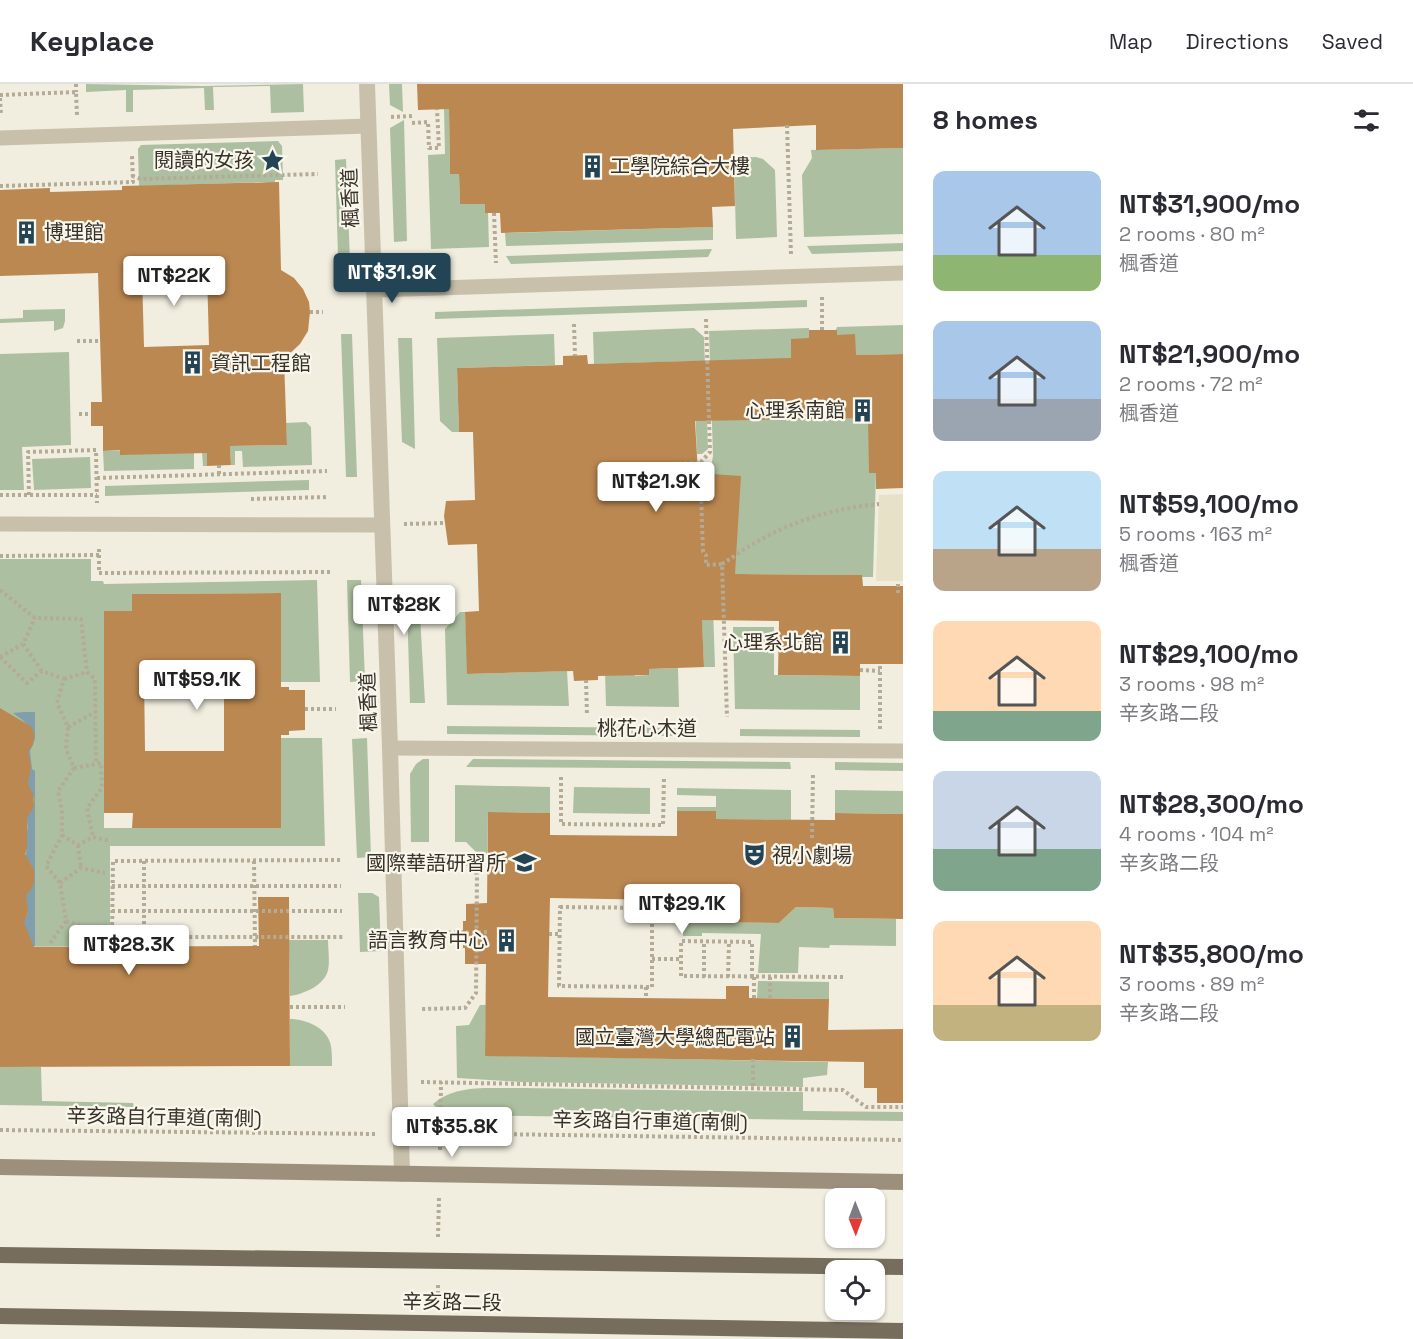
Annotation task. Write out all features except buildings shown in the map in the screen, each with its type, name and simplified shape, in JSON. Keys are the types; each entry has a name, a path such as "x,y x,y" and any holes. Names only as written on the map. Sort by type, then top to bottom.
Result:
{"main road":[{"path":"0,1167 903,1182"},
{"name":"辛亥路二段","path":"0,1255 903,1267"},
{"name":"辛亥路二段","path":"0,1316 903,1331"}],"street":[{"name":"楓香道","path":"367,84 402,1174"}],"lane":[{"path":"0,138 368,126"},
{"path":"375,290 903,273"},
{"path":"0,524 382,525"},
{"name":"桃花心木道","path":"390,748 903,751"}],"path":[{"path":"76,84 76,92"},
{"path":"0,95 65,93"},
{"path":"412,123 428,122 429,148 439,148 437,109"},
{"path":"787,125 791,276"},
{"path":"131,134 133,181"},
{"path":"0,186 318,174"},
{"path":"494,213 496,286"},
{"path":"821,275 822,330"},
{"path":"310,312 322,312"},
{"path":"672,464 700,462 710,452 706,319"},
{"path":"574,324 575,356"},
{"path":"76,341 100,340"},
{"path":"79,414 91,414"},
{"path":"29,495 28,452 96,450 98,504"},
{"path":"700,462 703,552 706,555 706,565 722,564 764,537 813,517 853,507 879,504"},
{"path":"219,465 219,474"},
{"path":"97,478 327,471"},
{"path":"0,495 97,495"},
{"path":"247,499 328,496"},
{"path":"382,525 445,522"},
{"path":"99,555 99,573 331,572"},
{"path":"722,564 727,717"},
{"path":"898,581 898,592"},
{"path":"0,590 35,618 81,619 87,672 95,680 96,764"},
{"path":"35,618 23,644 0,657 27,683 42,671"},
{"path":"23,644 42,671 64,680 87,672"},
{"path":"879,751 880,664"},
{"path":"860,670 880,671"},
{"path":"64,680 57,703 68,727 66,749 74,768"},
{"path":"586,680 587,716"},
{"path":"305,709 336,709"},
{"path":"68,727 95,712"},
{"path":"812,838 813,750"},
{"path":"50,943 66,921 60,883 46,866 62,835 62,811 58,791 74,768 101,763 102,788 87,808 93,837"},
{"path":"561,777 561,824 663,825 664,778"},
{"path":"62,835 78,845"},
{"path":"78,845 93,837 110,841"},
{"path":"78,845 81,868"},
{"path":"393,860 463,859 477,874 476,993 465,1008 397,1009"},
{"path":"112,937 112,861 340,860"},
{"path":"144,861 144,947"},
{"path":"254,861 255,946"},
{"path":"60,883 81,868 105,873"},
{"path":"112,885 341,886"},
{"path":"560,907 652,908 652,959 652,987 560,986 560,907"},
{"path":"112,911 342,911"},
{"path":"66,921 112,937 343,936"},
{"path":"395,933 487,932"},
{"path":"549,934 560,934"},
{"path":"754,998 753,977 752,942 681,941 681,976 728,977 753,977 843,977"},
{"path":"704,976 705,941"},
{"path":"728,977 729,942"},
{"path":"652,959 681,959"},
{"path":"770,977 770,998"},
{"path":"646,987 646,998"},
{"path":"290,1007 345,1007"},
{"path":"753,1059 753,1088"},
{"path":"400,1081 843,1090 866,1107 903,1107"},
{"path":"437,1323 441,1082"},
{"name":"辛亥路自行車道(南側)","path":"0,1130 441,1132 903,1140"}],"green space":[{"path":"86,84 202,86 303,84 304,112 271,113 270,86 213,87 214,110 205,110 204,88 133,90 133,112 126,112 126,90 86,92"},
{"path":"389,84 402,84 403,112 390,105"},
{"path":"444,109 449,109 450,174 459,174 460,204 485,204 485,213 488,213 489,247 431,249 428,155 445,154"},
{"path":"404,120 407,241 394,242 390,128"},
{"path":"278,141 282,146 283,180 275,180 275,185 263,182 139,186 138,149 141,145"},
{"path":"903,148 903,234 804,237 802,175 812,158 811,150"},
{"path":"734,158 763,159 775,170 777,237 736,239"},
{"path":"346,159 351,287 339,288 335,160"},
{"path":"713,227 713,240 506,246 505,233"},
{"path":"903,243 903,251 812,254 807,246"},
{"path":"712,249 708,257 511,264 506,256"},
{"path":"807,300 807,307 435,319 435,312"},
{"path":"65,309 63,328 54,331 54,321 0,323 0,319 23,318 23,310"},
{"path":"903,325 903,354 857,355 874,418 869,473 876,473 873,577 746,574 732,608 711,489 710,473 713,456 709,331 809,328 809,330 836,330 837,327"},
{"path":"694,328 704,337 708,449 702,454 697,454 693,361 594,364 593,332"},
{"path":"341,334 352,334 357,477 346,477"},
{"path":"554,334 555,365 457,368 459,432 452,432 440,421 437,338"},
{"path":"398,338 412,338 415,449 402,442"},
{"path":"69,352 71,445 22,447 24,490 0,490 0,354"},
{"path":"306,422 311,427 312,465 243,467 242,451 235,451 235,465 231,465 230,446 287,445 286,423"},
{"path":"207,447 207,466 203,466 202,452 194,453 194,469 104,471 103,451"},
{"path":"90,457 91,488 34,490 32,459"},
{"path":"309,480 309,490 105,496 105,486"},
{"path":"0,559 91,559 91,581 103,581 104,584 317,580 320,682 281,682 280,593 132,594 132,611 104,611 104,828 281,828 281,738 322,738 325,846 110,846 110,939 134,940 134,946 0,947"},
{"path":"712,578 715,667 704,667 701,603"},
{"path":"347,580 361,580 365,681 350,682"},
{"path":"419,598 425,703 410,703 407,606"},
{"path":"460,612 465,612 468,674 567,671 569,706 447,705 445,629"},
{"path":"733,627 774,627 774,675 860,676 860,710 735,709"},
{"path":"678,668 679,707 606,706 605,670 634,669 635,676 649,675 649,669"},
{"path":"447,726 676,728 676,736 447,734"},
{"path":"740,729 860,730 860,737 740,736"},
{"path":"367,738 371,857 357,858 352,739"},
{"path":"423,759 429,759 429,842 411,842 410,774 416,764"},
{"path":"473,759 790,762 791,769 466,767"},
{"path":"835,762 903,763 903,771 835,770"},
{"path":"455,785 550,787 550,813 488,812 487,863 466,842 455,842"},
{"path":"574,787 650,788 650,814 573,813"},
{"path":"677,788 791,790 791,820 716,819 716,811 677,811 677,807 716,807 716,796 677,795"},
{"path":"835,790 903,791 903,814 835,813"},
{"path":"358,893 372,893 379,897 381,951 360,952"},
{"path":"796,907 833,908 834,918 896,919 896,946 799,947 798,973 758,973 761,934 702,933 702,936 683,936 683,922 779,923"},
{"path":"268,940 328,940 329,963 323,980 313,988 290,996 289,946 268,946"},
{"path":"758,981 829,982 829,999 757,998"},
{"path":"480,1005 486,1005 485,1055 828,1062 827,1075 803,1078 803,1087 522,1082 457,1078 456,1026 469,1025"},
{"path":"290,1019 309,1023 326,1034 331,1046 332,1066 290,1066"},
{"path":"0,1067 41,1067 42,1101 133,1103 134,1107 0,1105"},
{"path":"475,1088 803,1092 803,1111 903,1112 903,1121 448,1115 441,1113 433,1104 442,1097"}],"shaded area":[{"path":"903,494 903,581 876,581 879,495"}],"water":[{"path":"35,712 35,739 30,751 32,769 35,771 35,946 23,947 21,922 27,910 21,896 27,895 34,876 32,867 25,859 27,849 25,835 28,826 21,811 26,813 31,810 34,802 32,792 22,781 22,755 33,737 30,727 13,713"}],"place":[{"name":"閱讀的女孩","path":"272,160"},
{"name":"工學院綜合大樓","path":"592,166"},
{"name":"博理館","path":"26,232"},
{"name":"資訊工程館","path":"193,363"},
{"name":"心理系南館","path":"863,410"},
{"name":"心理系北館","path":"841,642"},
{"name":"視小劇場","path":"754,855"},
{"name":"國際華語研習所","path":"524,863"},
{"name":"語言教育中心","path":"506,940"},
{"name":"國立臺灣大學總配電站","path":"793,1037"}]}
